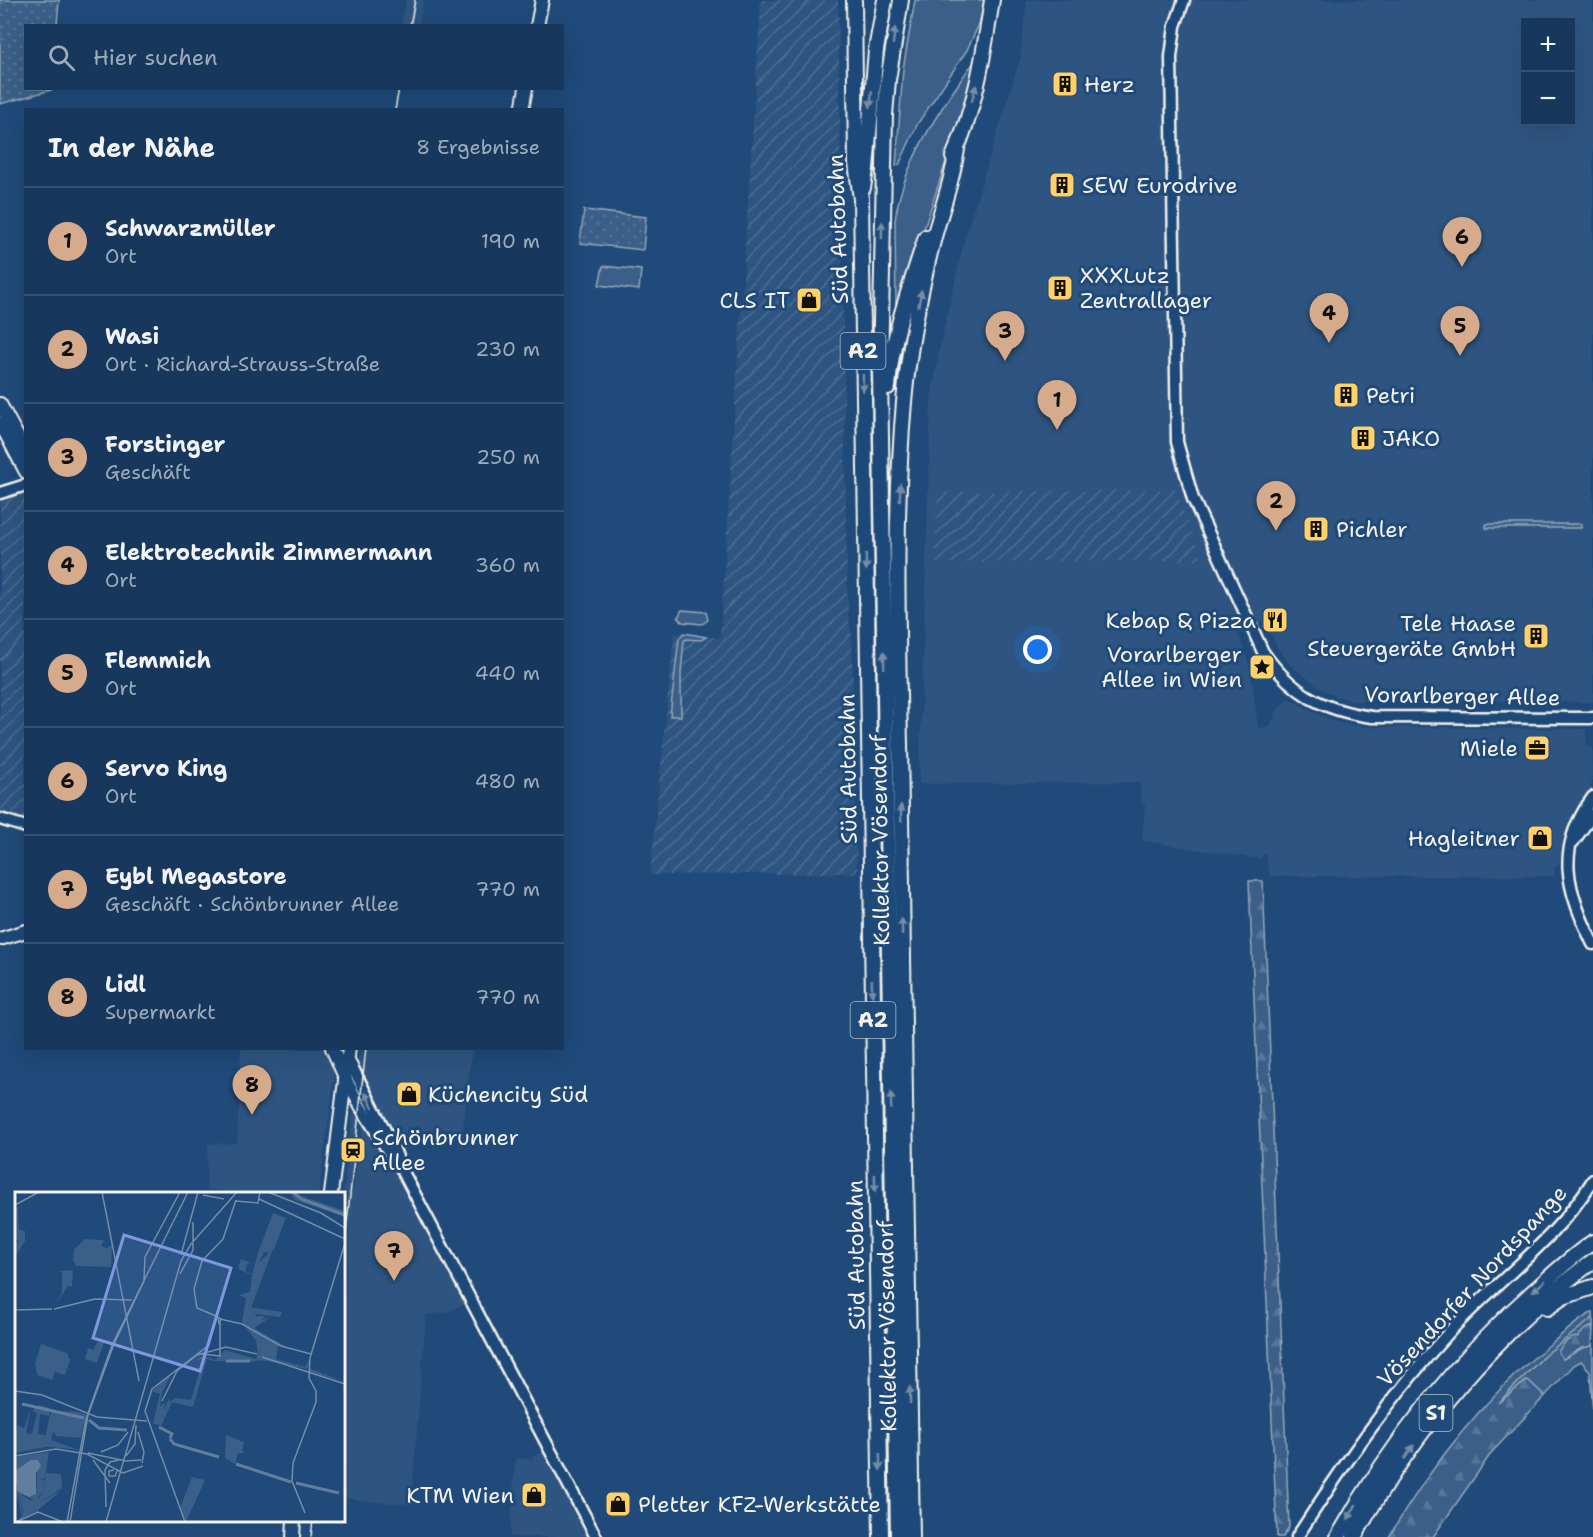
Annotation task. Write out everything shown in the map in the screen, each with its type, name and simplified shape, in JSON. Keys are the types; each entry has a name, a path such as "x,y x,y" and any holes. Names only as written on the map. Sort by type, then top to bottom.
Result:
{"highway":[{"name":"Süd Autobahn","path":"854,0 856,163 861,199 881,1537"},
{"path":"861,199 866,169 876,50 885,0"},
{"path":"881,446 883,152 888,80 902,0"},
{"name":"A2","path":"881,446 890,372 900,319 949,166 957,149 982,62 992,0"},
{"name":"Kollektor Vösendorf","path":"912,1537 902,912 900,482 909,360 924,279 954,170 957,149"},
{"name":"Süd Autobahn","path":"881,446 898,1537"},
{"name":"S1","path":"1338,1537 1390,1452 1435,1392 1492,1329 1590,1243"},
{"name":"S1","path":"1354,1537 1375,1500 1429,1422 1465,1379 1541,1303 1593,1261"},
{"path":"1508,1335 1553,1303 1593,1287"}],"main road":[{"path":"537,24 542,0"},
{"name":"Vorarlberger Allee","path":"1184,0 1175,26 1171,57 1178,442 1193,499 1263,652 1287,682 1314,701 1331,708 1372,717 1593,718"},
{"path":"522,108 526,90"},
{"path":"0,404 24,448"},
{"path":"0,423 24,468"},
{"path":"0,494 24,486"},
{"name":"Vorarlberger Allee","path":"1572,717 1593,726"},
{"path":"1593,797 1574,828 1568,856 1568,874 1574,902 1593,944"},
{"path":"1571,845 1593,814"},
{"path":"0,819 24,825"},
{"path":"0,939 24,932"},
{"path":"333,1050 360,1106 403,1172 596,1537"},
{"path":"331,1192 346,1051"},
{"path":"346,1051 391,1142 403,1172"},
{"name":"Vösendorfer Nordspange","path":"1297,1537 1374,1422 1411,1376 1453,1328 1553,1231 1581,1200 1593,1180"},
{"path":"293,1537 294,1522"}],"shaded area":[{"path":"406,0 423,0 419,24 401,24"},
{"path":"761,0 838,0 847,575 848,613 852,638 857,873 650,875 674,633 720,638"},
{"path":"1027,0 1593,0 1593,702 1353,701 1336,696 1319,687 1291,666 1278,649 1265,622 1233,621 1251,671 1258,728 1270,727 1276,712 1288,698 1337,722 1363,727 1586,729 1587,745 1593,748 1592,783 1589,792 1574,810 1568,825 1559,865 1554,868 1555,876 1270,876 1265,853 1260,859 1142,841 1145,805 1141,805 1140,782 919,784 931,399 939,351 965,237 1020,59"},
{"path":"24,486 24,827 0,819 0,491"},
{"path":"1175,490 1203,560 935,563 937,492"},
{"path":"241,1050 338,1050 319,1192 206,1190 208,1144 237,1143"},
{"path":"360,1050 472,1050 462,1138 431,1136 402,1151 468,1302 447,1312 426,1315 411,1504 345,1498 345,1279 351,1216 345,1268 343,1192 353,1113 360,1116 352,1192 361,1138 366,1081 357,1065"},
{"path":"551,1448 597,1537 510,1537 515,1459 533,1459 532,1457"}],"green space":[{"path":"0,0 59,0 57,24 24,24 24,90 49,90 0,104"},
{"path":"915,0 985,0 979,24 967,50 918,123 899,165 896,166 903,69"},
{"path":"977,60 896,315 895,221 903,185 936,117 971,65"},
{"path":"584,210 646,217 643,250 580,243"},
{"path":"603,266 641,270 639,290 599,285"},
{"path":"1486,524 1581,524 1581,528 1486,528"},
{"path":"682,610 706,612 708,620 702,624 682,622 678,617"},
{"path":"684,633 706,637 701,640 686,639 684,641 681,716 670,716 679,638"},
{"path":"1249,881 1263,881 1289,1527 1283,1537 1277,1537"},
{"path":"1593,1312 1593,1318 1545,1355 1498,1403 1528,1380 1545,1396 1492,1452 1433,1537 1389,1537 1423,1483 1483,1408 1529,1362 1572,1326"},
{"path":"1593,1318 1593,1326 1579,1336 1563,1359 1582,1348 1592,1346 1593,1343 1593,1414 1590,1371 1581,1361 1574,1365 1545,1396 1527,1380 1492,1409 1545,1355"},
{"path":"1593,1326 1592,1346 1582,1348 1563,1359 1558,1352 1564,1344"}],"tram line":[{"path":"410,24 415,0"},
{"path":"395,108 399,90"},
{"path":"345,1241 366,1050"},
{"path":"311,1537 313,1522"}],"place":[{"name":"Herz","path":"1065,84"},
{"name":"SEW Eurodrive","path":"1062,185"},
{"name":"Servo King","path":"1462,267"},
{"name":"XXXLutz Zentrallager","path":"1060,288"},
{"name":"CLS IT","path":"809,300"},
{"name":"Elektrotechnik Zimmermann","path":"1329,343"},
{"name":"Flemmich","path":"1460,356"},
{"name":"Forstinger","path":"1005,361"},
{"name":"Petri","path":"1346,395"},
{"name":"Schwarzmüller","path":"1057,430"},
{"name":"JAKO","path":"1363,438"},
{"name":"Pichler","path":"1316,529"},
{"name":"Wasi","path":"1276,531"},
{"name":"Kebap & Pizza","path":"1275,620"},
{"name":"Tele Haase Steuergeräte GmbH","path":"1536,636"},
{"name":"Vorarlberger Allee in Wien","path":"1262,667"},
{"name":"Miele","path":"1537,748"},
{"name":"Hagleitner","path":"1540,838"},
{"name":"Küchencity Süd","path":"409,1094"},
{"name":"Lidl","path":"252,1115"},
{"name":"Schönbrunner Allee","path":"353,1150"},
{"name":"Eybl Megastore","path":"394,1281"},
{"name":"KTM Wien","path":"534,1495"},
{"name":"Pletter KFZ-Werkstätte","path":"618,1504"}]}
